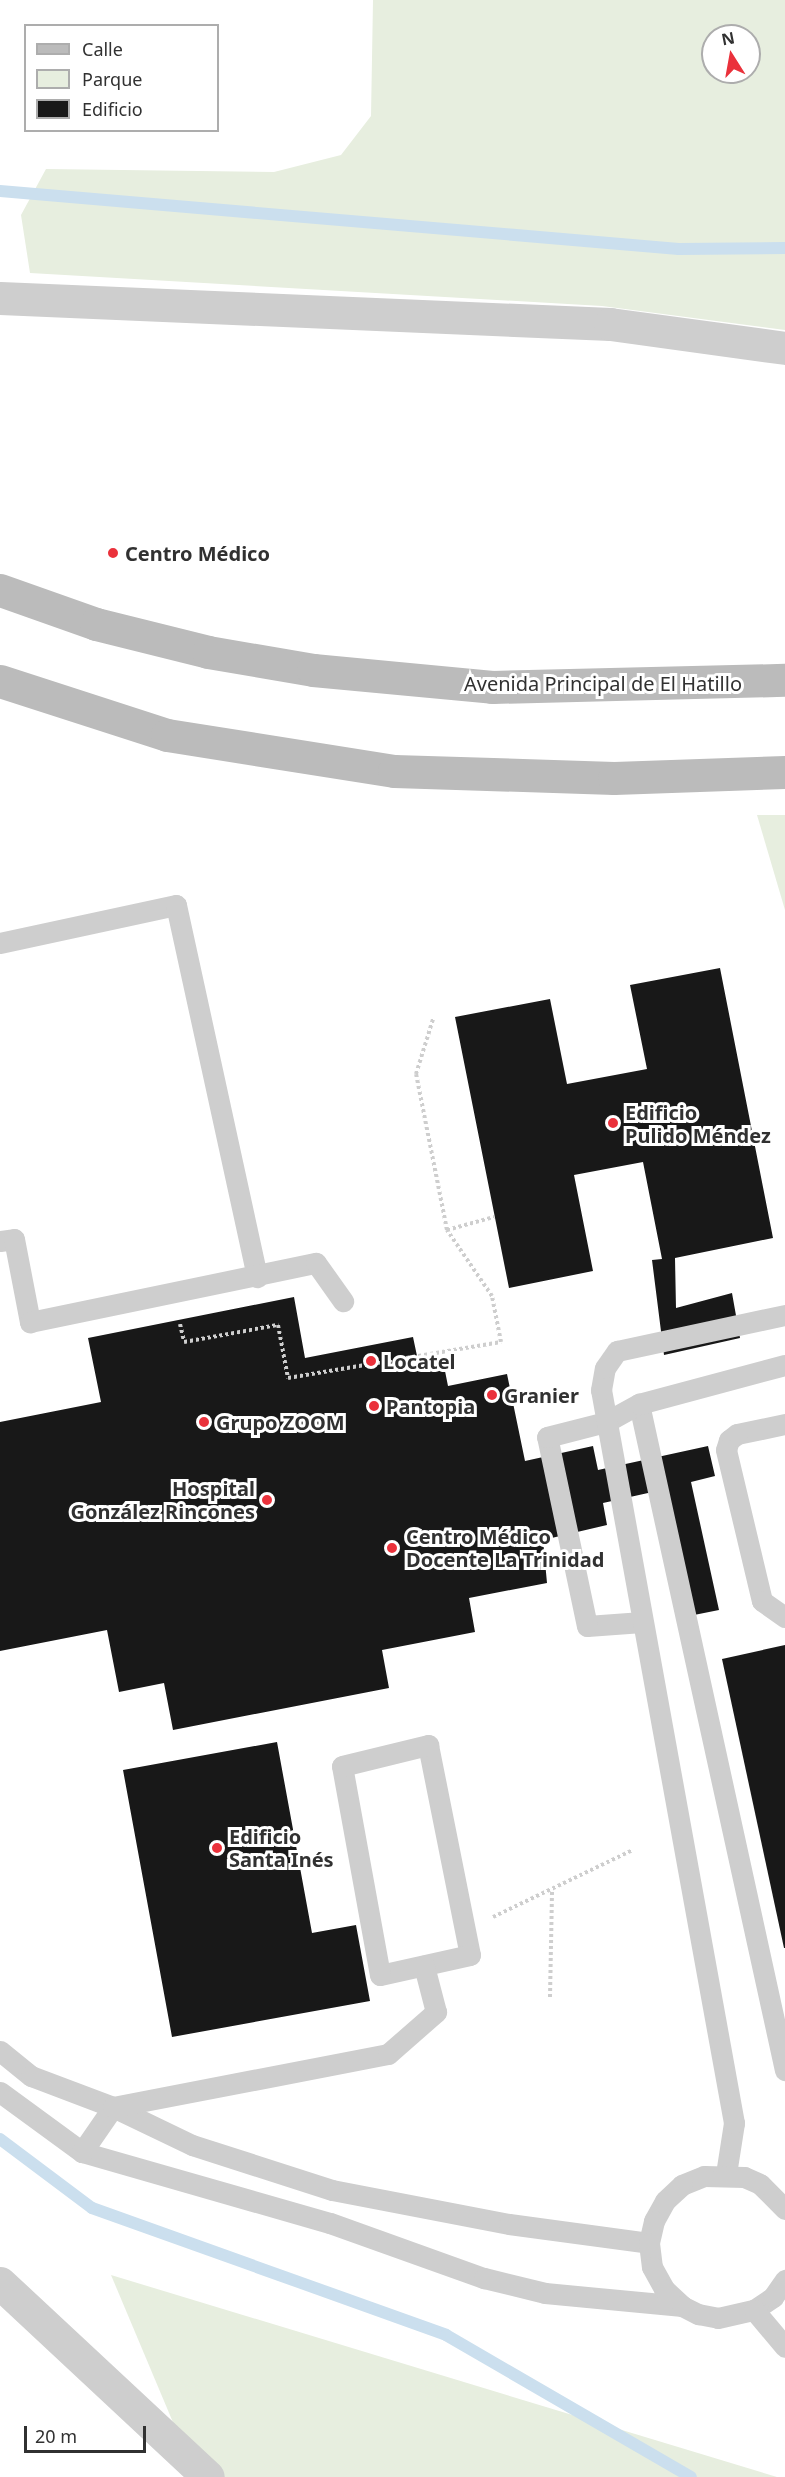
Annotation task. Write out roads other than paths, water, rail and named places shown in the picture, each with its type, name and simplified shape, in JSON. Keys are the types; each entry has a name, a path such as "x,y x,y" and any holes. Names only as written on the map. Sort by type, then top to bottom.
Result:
{"main road":[{"name":"Avenida Principal de El Hatillo","path":"0,590 96,624 208,652 313,670 492,687 785,680"},
{"path":"0,681 167,735 394,771 614,778 785,772"}],"street":[{"path":"0,298 610,324 785,348"},
{"path":"0,2283 208,2477"}],"lane":[{"path":"0,943 176,905 257,1278"},
{"path":"0,1241 14,1239 30,1322 257,1278 316,1263 343,1301"},
{"path":"726,2174 734,2123 601,1390 604,1368 617,1351 785,1315"},
{"path":"642,1622 587,1626 547,1437 606,1422 639,1404 785,1365"},
{"path":"639,1404 785,2070"},
{"path":"785,1424 737,1434 729,1440 726,1450 762,1601 785,1617"},
{"path":"428,1745 470,1955 424,1966 380,1975 342,1766 428,1745"},
{"path":"82,2152 113,2107 388,2054 436,2012 424,1966"},
{"path":"0,2051 31,2076 113,2107 192,2145 332,2190 509,2224 649,2243"},
{"path":"0,2092 82,2152 330,2223 483,2278 545,2293 682,2306 718,2318 754,2310 773,2296 785,2280"},
{"path":"682,2306 664,2289 652,2267 649,2243 654,2221 665,2200 682,2185 704,2176 726,2174 760,2184 785,2210"},
{"path":"754,2310 785,2347"}],"waterway":[{"path":"0,191 679,249 785,248"},
{"path":"0,2139 92,2208 446,2335 691,2477"}],"place":[{"name":"Centro Médico","path":"113,553"},
{"name":"Edificio Pulido Méndez","path":"613,1123"},
{"name":"Locatel","path":"371,1361"},
{"name":"Granier","path":"492,1395"},
{"name":"Pantopia","path":"374,1406"},
{"name":"Grupo ZOOM","path":"204,1422"},
{"name":"Hospital González Rincones","path":"267,1500"},
{"name":"Centro Médico Docente La Trinidad","path":"392,1548"},
{"name":"Edificio Santa Inés","path":"217,1848"}]}
